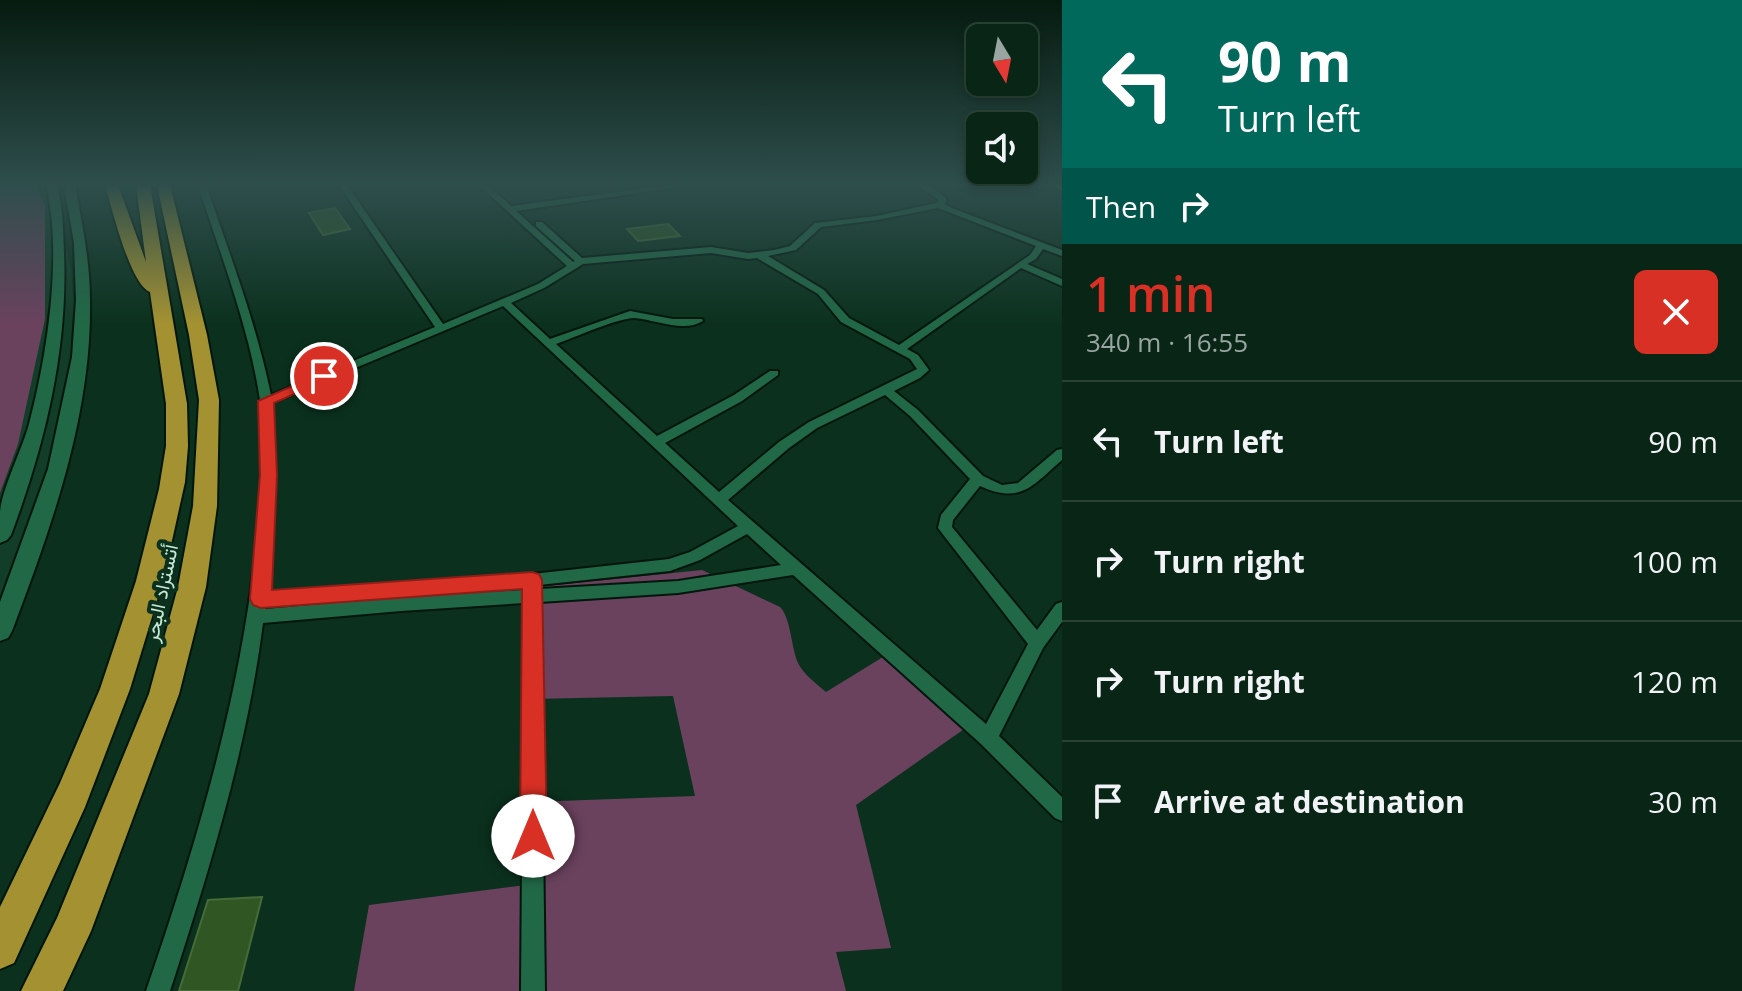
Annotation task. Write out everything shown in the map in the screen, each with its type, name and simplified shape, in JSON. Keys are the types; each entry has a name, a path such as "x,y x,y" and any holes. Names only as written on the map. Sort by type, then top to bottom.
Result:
{"highway":[{"path":"127,231 137,260 159,297"},
{"name":"أتستراد البحر","path":"0,949 72,796 148,591 176,466 177,402 172,354 159,297 150,231"},
{"name":"أتستراد البحر","path":"42,991 71,931 164,694 192,587 199,547 209,462 209,400 198,335 174,231"}],"street":[{"path":"0,535 24,469 52,366 59,278 55,231"},
{"path":"0,631 48,504 79,376 83,302 77,231"},
{"path":"158,991 195,881 224,776 261,599 269,475 266,401 246,317 217,231"},
{"path":"375,231 440,327"},
{"path":"537,231 576,263"},
{"path":"545,231 576,263"},
{"path":"266,401 541,286 576,263 711,250 759,255 793,248 811,231"},
{"path":"1004,231 1062,253"},
{"path":"899,350 1033,257 1040,246"},
{"path":"719,500 784,445 813,425 923,370 914,357 850,324 825,295 759,255"},
{"path":"1020,264 1062,283"},
{"path":"504,302 748,527 988,738 1062,811"},
{"path":"548,343 630,314 673,322 698,321"},
{"path":"656,442 738,398 774,373"},
{"path":"886,390 914,413 978,479 1001,490 1022,487 1062,453"},
{"path":"978,479 946,519 945,528 1037,643"},
{"path":"256,617 532,588 670,565 695,556 748,527"},
{"path":"261,599 532,588 678,587 795,569"},
{"path":"532,588 533,991"},
{"path":"988,738 1037,643 1062,609"}],"shaded area":[{"path":"0,231 62,231 71,269 79,376 0,615"},
{"path":"0,231 45,231 45,319 18,444 0,493"},
{"path":"702,570 780,607 798,663 826,692 883,657 967,727 856,805 891,948 836,952 846,991 354,991 369,905 526,885 532,802 695,796 673,696 530,699 526,588"}],"building":[{"path":"629,231 675,231 680,236 638,241"},
{"path":"262,897 238,991 179,991 208,900"}],"route":[{"path":"324,376 266,401 269,475 261,599 532,580 533,836"}]}
